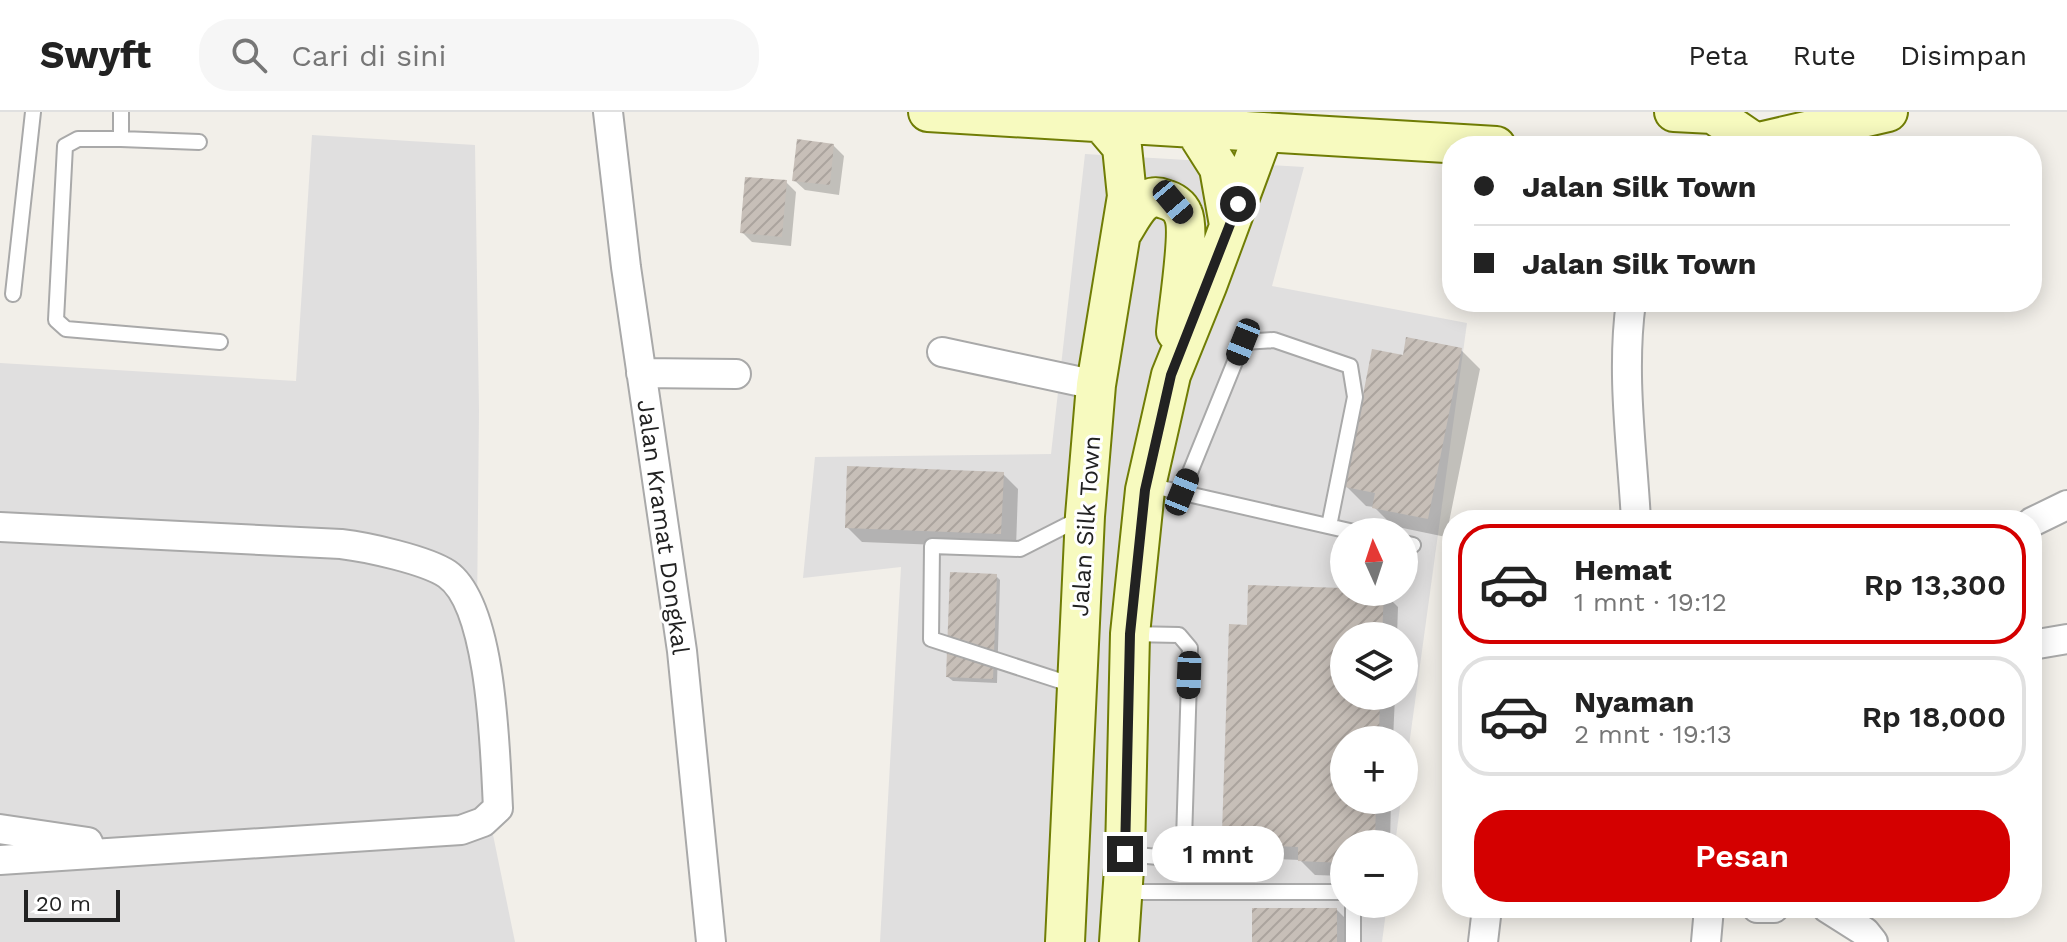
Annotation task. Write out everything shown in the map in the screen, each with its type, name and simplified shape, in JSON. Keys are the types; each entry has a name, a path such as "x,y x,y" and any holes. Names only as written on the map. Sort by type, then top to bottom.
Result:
{"main road":[{"path":"928,112 1100,121 1184,120 1264,132 1442,143"},
{"path":"1674,112 1713,113 1739,136"},
{"path":"1779,136 1837,119 1888,112"},
{"path":"1184,120 1219,168 1229,228"},
{"name":"Jalan Silk Town","path":"1065,942 1085,516 1096,385 1127,196 1122,147 1100,121"},
{"path":"1171,375 1264,132"},
{"path":"1119,942 1125,854 1130,634 1164,491 1171,375 1185,237 1184,215 1173,202 1157,196 1143,200 1121,235"}],"street":[{"name":"Jalan Kramat Dongkal","path":"608,112 641,373 682,651 711,942"},
{"path":"1629,312 1628,384 1635,510"},
{"path":"942,352 1096,385"},
{"path":"641,373 736,374"},
{"path":"2042,517 2067,505"},
{"path":"0,527 341,544 423,564 447,575 470,604 491,689 498,808 483,822 461,830 0,860"},
{"path":"2042,643 2067,639"},
{"path":"0,829 140,851"},
{"path":"1483,942 1486,918"},
{"path":"1706,942 1708,918"},
{"path":"1843,918 1865,932 1873,942"}],"lane":[{"path":"13,294 33,112"},
{"path":"121,112 121,139"},
{"path":"199,142 78,139 65,146 56,320 66,329 220,342"},
{"path":"1274,340 1350,366 1355,397 1329,526 1164,491 1243,342 1274,340"},
{"path":"1077,687 931,639 932,546 1020,549 1085,516"},
{"path":"1125,854 1168,858 1184,840 1190,648 1179,635 1130,634"},
{"path":"1122,892 1330,892"},
{"path":"1353,918 1353,942"}],"shaded area":[{"path":"312,135 475,145 479,410 477,614 491,825 515,942 0,942 0,363 296,381"},
{"path":"1085,154 1304,167 1272,286 1467,323 1418,680 1418,622 1330,622 1330,710 1414,710 1412,726 1330,726 1330,814 1399,814 1397,830 1330,830 1330,918 1385,918 1382,942 880,942 901,567 803,578 815,457 1051,454"}],"building":[{"path":"797,139 834,144 830,185 792,181"},
{"path":"745,177 787,180 782,237 740,233"},
{"path":"1406,337 1462,348 1428,519 1372,508 1375,493 1345,487 1372,349 1403,355"},
{"path":"847,466 1004,472 1001,534 845,528"},
{"path":"950,572 997,574 993,679 946,677"},
{"path":"1248,585 1330,588 1330,606 1383,606 1383,622 1330,622 1330,710 1380,710 1379,726 1330,726 1330,814 1376,814 1375,830 1330,830 1330,862 1298,861 1298,847 1231,844 1231,833 1222,832 1229,624 1247,625"},
{"path":"1252,908 1330,908 1330,918 1337,918 1337,942 1252,942"}],"route":[{"path":"1125,854 1130,634 1145,490 1171,375 1238,204"}]}
